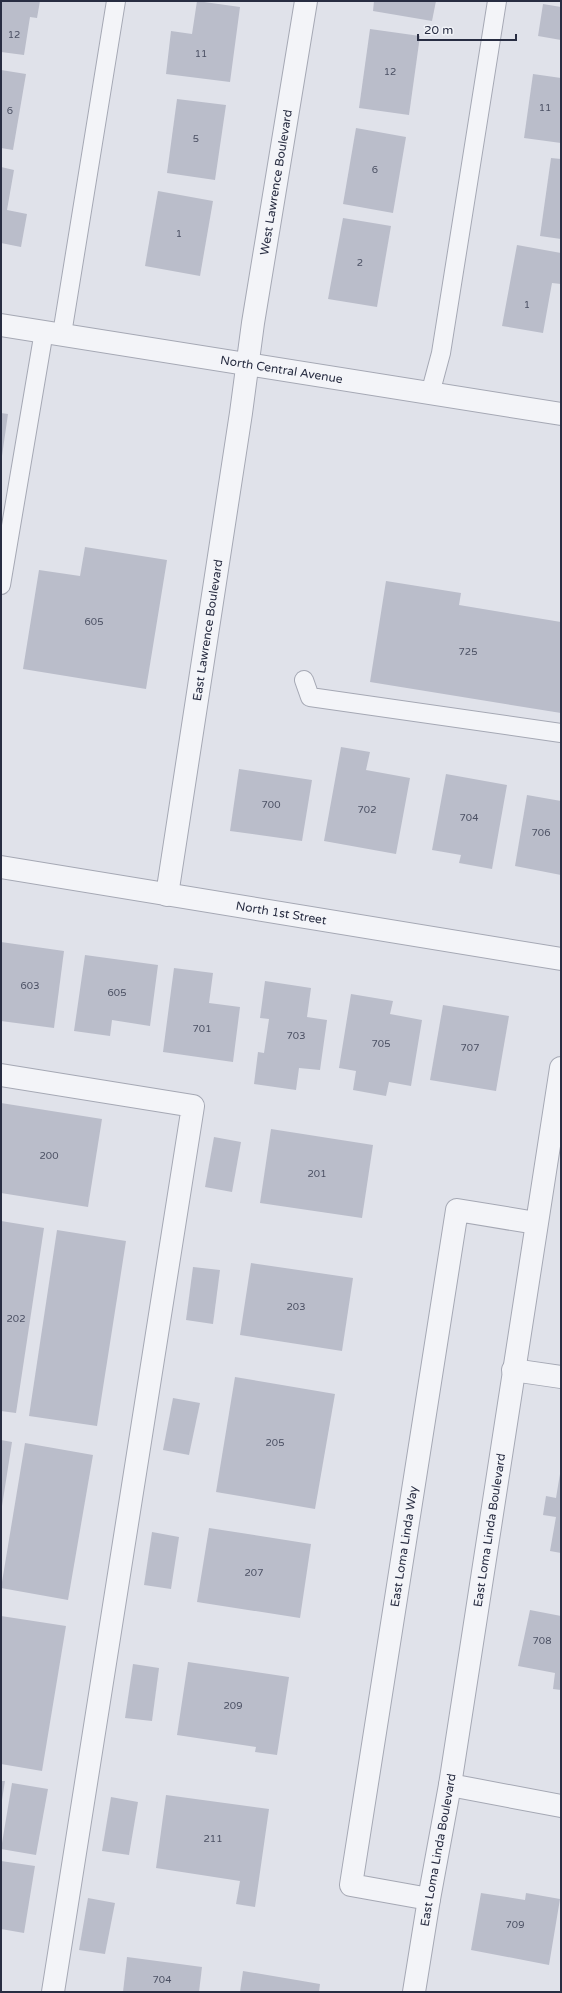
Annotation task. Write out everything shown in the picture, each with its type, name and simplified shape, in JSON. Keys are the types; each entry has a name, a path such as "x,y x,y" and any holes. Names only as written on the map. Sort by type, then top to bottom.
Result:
{"street":[{"name":"West Lawrence Boulevard","path":"247,365 306,1"},
{"name":"North Central Avenue","path":"1,325 561,414"},
{"name":"East Lawrence Boulevard","path":"167,894 247,365"},
{"name":"North 1st Street","path":"1,868 561,959"},
{"name":"East Loma Linda Boulevard","path":"414,1992 429,1898 450,1785 513,1370 561,1068"},
{"path":"1,1075 193,1106 53,1992"},
{"name":"East Loma Linda Way","path":"429,1898 351,1885 457,1210 536,1223"},
{"path":"513,1370 561,1377"},
{"path":"450,1785 561,1806"}],"lane":[{"path":"1,586 53,333 116,1"},
{"path":"430,394 441,353 497,1"},
{"path":"304,680 310,697 561,733"}],"building":[{"path":"1,1 40,1 37,18 30,17 24,55 1,52"},
{"path":"197,1 240,7 230,82 166,74 171,31 192,34"},
{"path":"374,1 436,1 432,21 373,11"},
{"path":"543,4 561,7 561,40 538,36"},
{"path":"370,29 420,36 409,115 359,108"},
{"path":"1,70 26,74 13,150 1,148"},
{"path":"533,74 561,78 561,143 524,138"},
{"path":"177,99 226,105 215,180 167,173"},
{"path":"356,128 406,137 393,213 343,204"},
{"path":"551,158 561,159 561,239 540,236"},
{"path":"1,167 14,170 7,210 27,214 21,247 1,243"},
{"path":"158,191 213,201 200,276 145,266"},
{"path":"343,218 391,226 377,307 328,299"},
{"path":"517,245 561,253 561,284 552,283 543,333 502,326"},
{"path":"1,413 8,414 2,456 1,456"},
{"path":"85,547 167,560 146,689 23,669 39,570 80,576"},
{"path":"386,581 461,593 459,605 561,622 561,713 370,682"},
{"path":"341,747 370,752 366,770 410,778 396,854 324,841"},
{"path":"239,769 312,780 302,841 230,831"},
{"path":"446,774 507,785 492,869 459,863 461,855 432,850"},
{"path":"527,795 561,801 561,875 515,866"},
{"path":"1,942 64,951 54,1028 1,1021"},
{"path":"85,955 158,965 150,1026 112,1020 110,1036 74,1031"},
{"path":"174,968 213,973 209,1003 240,1007 233,1062 163,1052"},
{"path":"265,981 311,988 307,1017 327,1020 320,1070 299,1068 296,1090 254,1084 258,1052 264,1053 269,1019 260,1018"},
{"path":"351,994 393,1001 390,1014 422,1020 411,1086 389,1082 386,1096 353,1090 356,1071 339,1068"},
{"path":"443,1005 509,1016 496,1091 430,1080"},
{"path":"1,1103 102,1119 88,1207 1,1193"},
{"path":"271,1129 373,1145 362,1218 260,1203"},
{"path":"214,1137 241,1142 232,1192 205,1187"},
{"path":"1,1221 44,1228 16,1413 1,1411"},
{"path":"57,1230 126,1241 97,1426 29,1416"},
{"path":"251,1263 353,1278 342,1351 240,1335"},
{"path":"193,1267 220,1270 213,1324 186,1320"},
{"path":"235,1377 335,1394 315,1509 216,1492"},
{"path":"173,1398 200,1403 189,1455 163,1450"},
{"path":"1,1440 12,1442 2,1506 1,1506"},
{"path":"25,1443 93,1455 68,1600 1,1588"},
{"path":"560,1474 561,1553 550,1551 556,1517 543,1515 546,1496 556,1498"},
{"path":"209,1528 311,1544 300,1618 197,1602"},
{"path":"152,1532 179,1537 171,1589 144,1585"},
{"path":"530,1610 561,1616 561,1690 553,1689 555,1673 518,1666"},
{"path":"1,1616 66,1626 42,1771 1,1764"},
{"path":"188,1662 289,1677 277,1755 255,1752 256,1747 177,1735"},
{"path":"133,1664 159,1668 152,1721 125,1718"},
{"path":"1,1781 5,1781 2,1800 1,1800"},
{"path":"12,1783 48,1789 36,1855 1,1849"},
{"path":"166,1795 269,1809 255,1907 236,1904 240,1881 156,1868"},
{"path":"111,1797 138,1802 129,1855 102,1851"},
{"path":"1,1861 35,1866 24,1933 1,1929"},
{"path":"481,1893 525,1900 526,1893 560,1899 549,1965 471,1950"},
{"path":"88,1898 115,1903 105,1954 79,1950"},
{"path":"127,1957 202,1967 199,1992 123,1992"},
{"path":"243,1971 320,1984 319,1992 240,1992"}]}
